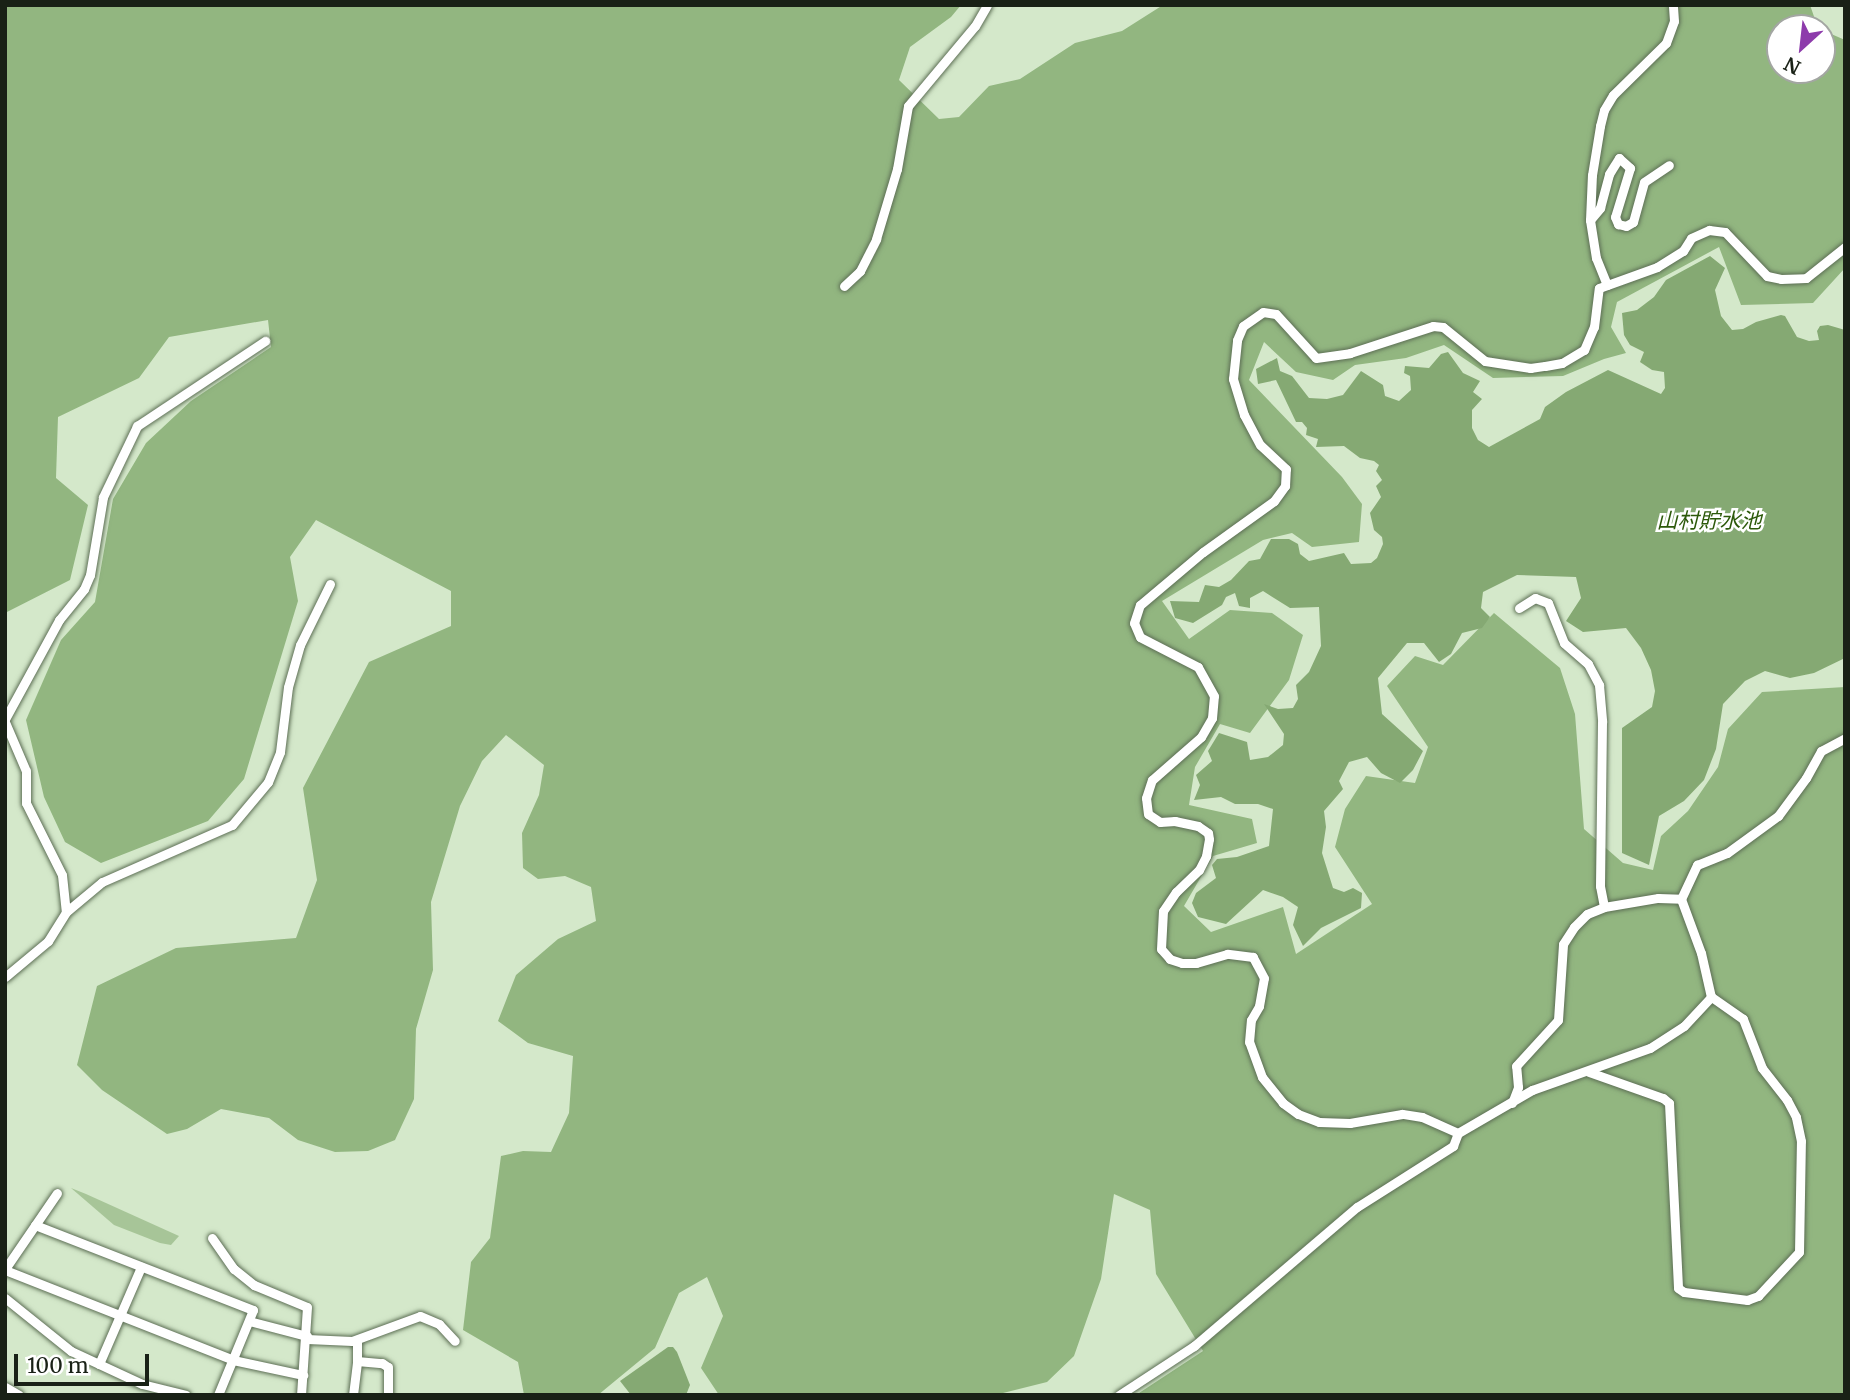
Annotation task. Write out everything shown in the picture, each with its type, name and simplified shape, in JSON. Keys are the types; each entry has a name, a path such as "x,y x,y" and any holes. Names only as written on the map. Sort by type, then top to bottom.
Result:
{"street":[{"path":"844,286 860,271 876,239 897,169 908,106 975,26 987,5"},
{"path":"1607,285 1596,258 1590,220 1592,175 1604,110 1620,87 1666,43 1674,21 1673,5"},
{"path":"1590,220 1600,208 1609,174 1619,158 1630,168 1615,216 1618,223 1626,226 1633,222 1644,182 1669,165"},
{"path":"1458,1133 1422,1117 1402,1114 1350,1124 1320,1122 1298,1114 1283,1103 1262,1077 1249,1042 1251,1020 1259,1006 1264,978 1253,957 1227,954 1196,963 1182,963 1170,959 1161,948 1163,911 1176,892 1199,870 1206,856 1209,839 1208,833 1198,826 1175,821 1160,822 1148,814 1146,798 1152,780 1201,737 1212,718 1214,696 1198,667 1140,637 1134,623 1140,605 1203,552 1274,501 1285,486 1286,469 1260,445 1244,415 1233,379 1237,340 1243,326 1263,312 1276,314 1316,358 1350,353 1433,326 1443,327 1485,360 1531,368 1562,363 1584,350 1594,327 1599,288 1657,267 1683,251 1691,238 1709,230 1725,232 1767,275 1781,279 1806,278 1845,247"},
{"path":"66,912 62,875 26,803 26,771 5,720 59,620 87,582 103,497 137,426 265,341"},
{"path":"5,977 48,941 66,912 102,882 225,830 268,782 280,752 289,687 300,645 330,584"},
{"path":"1519,608 1535,598 1548,603 1563,643 1588,664 1599,685 1602,722 1600,886 1604,906"},
{"path":"1589,1072 1663,1098 1669,1104 1678,1288 1684,1292 1747,1300 1758,1296 1799,1252 1801,1141 1796,1117 1787,1100 1762,1068 1744,1019 1711,998 1701,953 1681,899 1697,865 1727,853 1778,816 1806,778 1821,751 1845,738"},
{"path":"1512,1103 1518,1087 1517,1066 1558,1020 1563,944 1573,926 1587,914 1604,906 1658,898 1681,899"},
{"path":"1119,1395 1194,1346 1357,1207 1453,1146 1458,1133 1532,1090 1589,1072 1650,1048 1684,1026 1711,998"},
{"path":"57,1194 5,1270 233,1360 303,1376"},
{"path":"35,1225 253,1310 218,1395"},
{"path":"212,1238 234,1269 254,1285 307,1307 307,1338 301,1395"},
{"path":"99,1364 141,1267"},
{"path":"5,1298 71,1351 142,1384 186,1395"},
{"path":"249,1321 307,1338 357,1340 420,1316 439,1324 455,1340"},
{"path":"353,1395 357,1340"},
{"path":"357,1362 383,1363 388,1367 388,1395"}],"shaded area":[{"path":"5,5 961,5 951,17 910,47 899,80 939,119 959,117 989,86 1020,79 1075,43 1122,31 1163,5 1810,5 1813,14 1766,14 1766,84 1836,84 1836,36 1845,40 1845,268 1813,303 1741,305 1719,247 1617,302 1611,327 1626,353 1563,376 1493,378 1444,345 1406,358 1355,365 1333,380 1296,372 1264,342 1249,380 1342,477 1362,504 1359,542 1312,547 1292,533 1263,540 1162,601 1189,639 1230,610 1272,613 1303,635 1289,680 1250,733 1220,724 1195,767 1189,805 1252,819 1257,843 1213,856 1184,906 1211,932 1283,907 1296,954 1372,904 1335,847 1345,809 1366,776 1415,783 1428,747 1387,686 1415,656 1443,665 1494,613 1560,668 1575,714 1584,829 1623,863 1653,870 1661,836 1688,811 1718,767 1728,729 1762,692 1845,687 1845,1395 1136,1395 1203,1351 1156,1274 1150,1210 1114,1194 1101,1279 1074,1356 1047,1382 999,1394 719,1395 701,1368 723,1316 707,1277 679,1293 655,1348 598,1395 524,1395 518,1362 463,1330 471,1262 490,1238 501,1156 523,1151 551,1152 569,1113 573,1056 528,1043 498,1021 516,975 558,939 596,921 591,887 565,876 538,879 523,868 522,833 539,795 544,765 506,735 482,761 460,806 431,902 433,970 416,1029 414,1099 395,1140 368,1151 335,1152 298,1140 269,1118 221,1109 187,1129 167,1134 102,1090 77,1065 97,986 176,948 296,938 317,880 303,788 369,662 451,626 451,591 316,520 290,557 298,601 244,779 208,821 101,863 65,842 44,797 26,720 61,640 95,602 113,499 146,443 191,401 271,347 268,320 169,337 139,378 58,417 56,478 88,505 70,580 5,613"},
{"path":"71,1188 179,1236 171,1245 114,1225"}],"water":[{"name":"山村貯水池","path":"1710,256 1725,268 1715,290 1721,316 1732,330 1743,329 1781,315 1785,316 1797,337 1809,341 1819,340 1817,331 1820,326 1828,325 1845,330 1845,658 1814,673 1790,678 1765,671 1745,681 1723,704 1716,749 1704,780 1684,801 1659,816 1649,865 1622,853 1622,728 1652,707 1655,691 1651,670 1641,648 1626,628 1583,632 1566,621 1581,598 1576,577 1517,575 1483,592 1481,608 1490,617 1482,628 1462,633 1451,654 1439,662 1424,643 1407,643 1378,678 1382,714 1423,751 1413,770 1400,783 1381,773 1367,757 1349,762 1339,781 1343,789 1324,811 1326,827 1322,853 1333,888 1344,892 1353,888 1362,893 1361,908 1321,928 1303,946 1293,925 1298,907 1283,897 1263,890 1226,924 1198,917 1192,903 1196,893 1216,878 1212,865 1217,859 1237,857 1269,846 1273,809 1258,804 1235,804 1221,797 1194,800 1200,785 1196,775 1212,761 1208,751 1219,733 1247,742 1250,760 1268,757 1283,745 1284,734 1264,704 1278,709 1293,708 1298,699 1296,685 1309,672 1321,646 1319,607 1290,608 1263,591 1250,598 1250,608 1239,606 1235,593 1226,597 1222,605 1193,623 1175,618 1170,601 1199,602 1205,585 1219,587 1231,580 1249,561 1260,559 1271,539 1289,539 1298,544 1300,554 1309,561 1344,553 1351,564 1371,563 1377,558 1383,544 1382,537 1374,530 1370,513 1381,497 1376,486 1382,480 1376,471 1379,465 1360,458 1344,446 1316,447 1318,439 1306,435 1307,428 1302,422 1296,422 1276,380 1258,384 1256,369 1277,358 1280,371 1292,376 1309,398 1327,399 1343,395 1361,371 1383,385 1385,396 1399,401 1411,390 1410,376 1404,373 1405,366 1429,368 1441,354 1448,352 1463,373 1480,381 1473,392 1482,399 1472,410 1472,428 1478,440 1489,447 1540,419 1545,407 1566,392 1608,370 1661,394 1665,388 1664,372 1652,370 1640,362 1644,352 1630,345 1624,335 1622,313 1637,310 1654,297 1666,280"},
{"path":"668,1347 673,1347 677,1352 690,1385 686,1395 631,1395 620,1381"}]}
